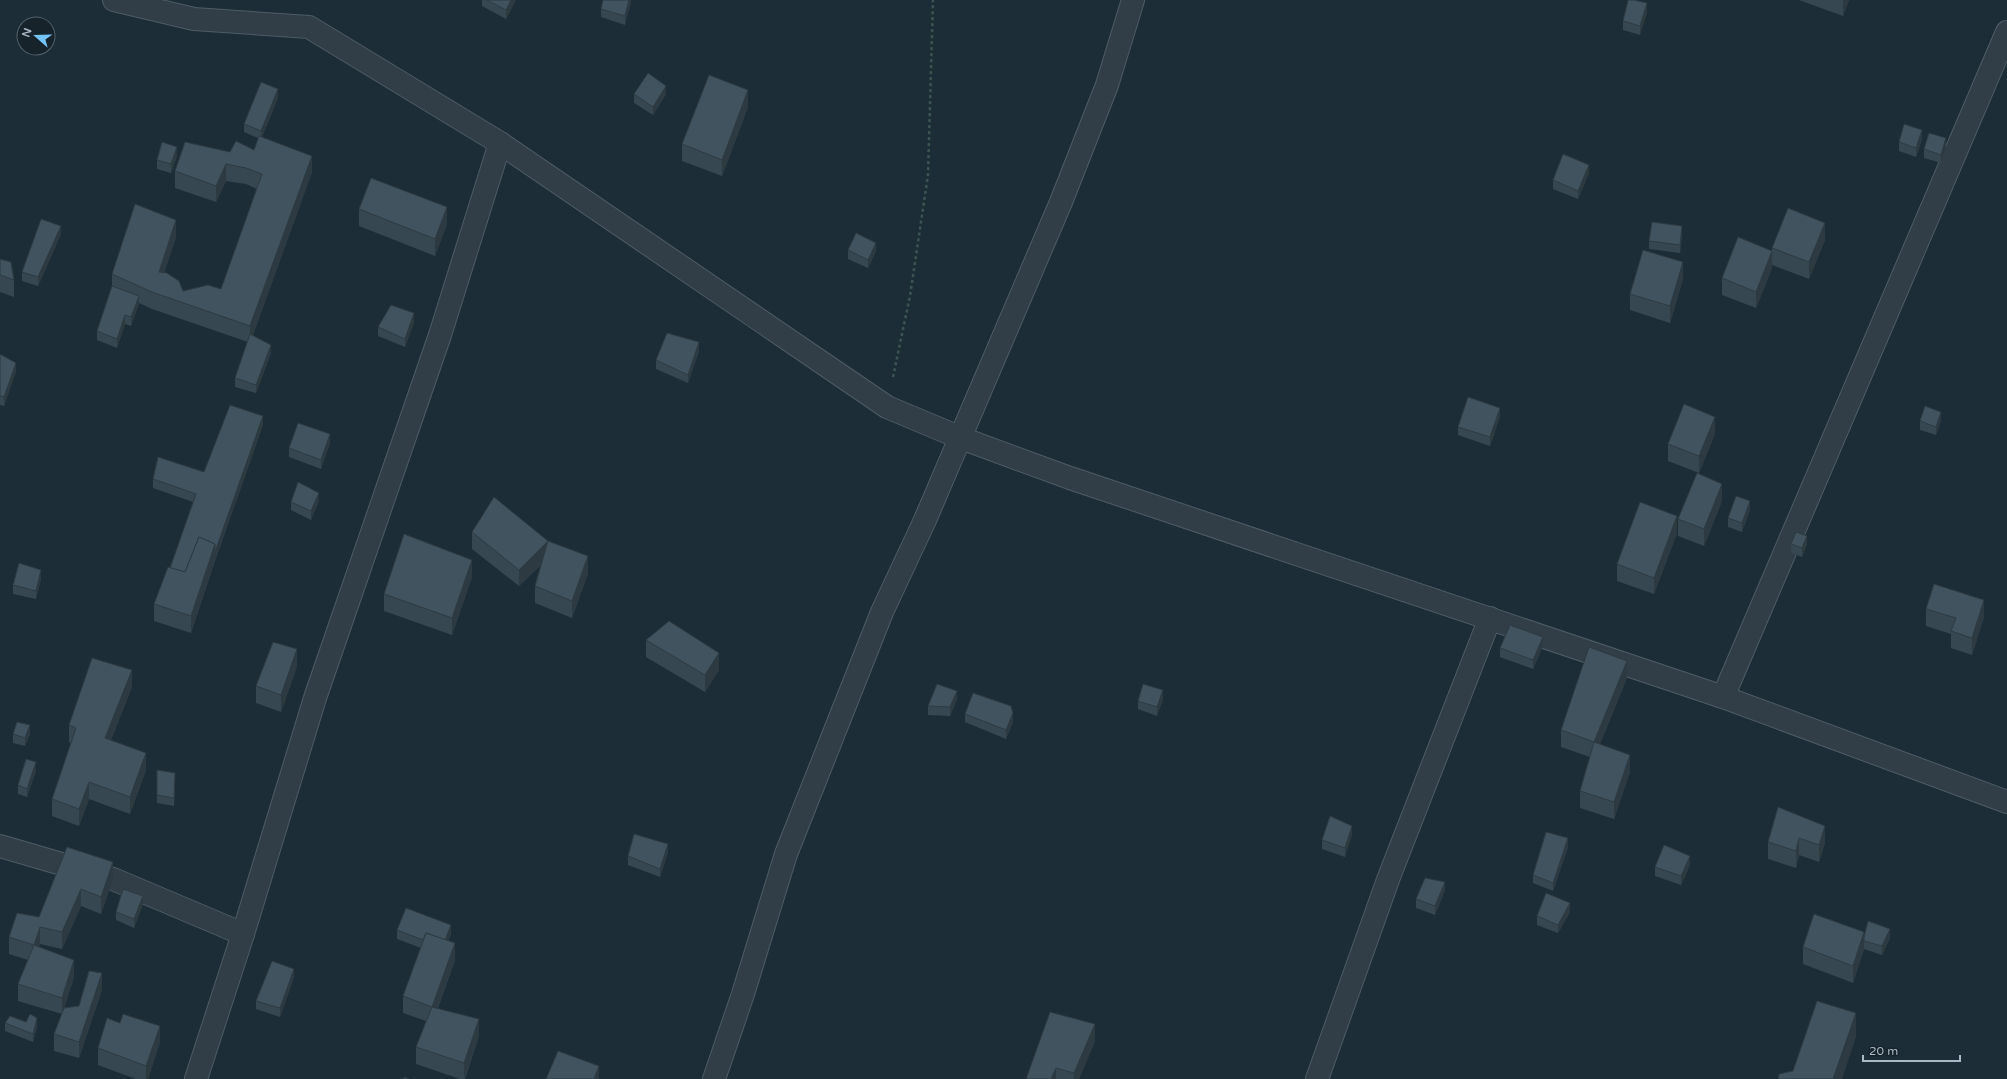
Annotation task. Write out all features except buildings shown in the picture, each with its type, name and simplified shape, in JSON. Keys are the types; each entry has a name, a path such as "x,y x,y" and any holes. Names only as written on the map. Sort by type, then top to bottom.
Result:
{"street":[{"path":"114,0 194,19 310,28 500,144 887,407 961,438 1070,478 1235,532 1314,561 1490,618 1723,697 2007,802"},
{"path":"714,1079 743,994 786,854 882,612 961,438 1061,202 1104,92 1133,0"},
{"path":"1723,697 2007,32"},
{"path":"196,1079 244,934 314,698 440,335 500,144"},
{"path":"1317,1079 1392,870 1490,618"},
{"path":"0,846 113,879 244,934"}],"path":[{"path":"887,407 910,296 928,175 933,0"}]}
